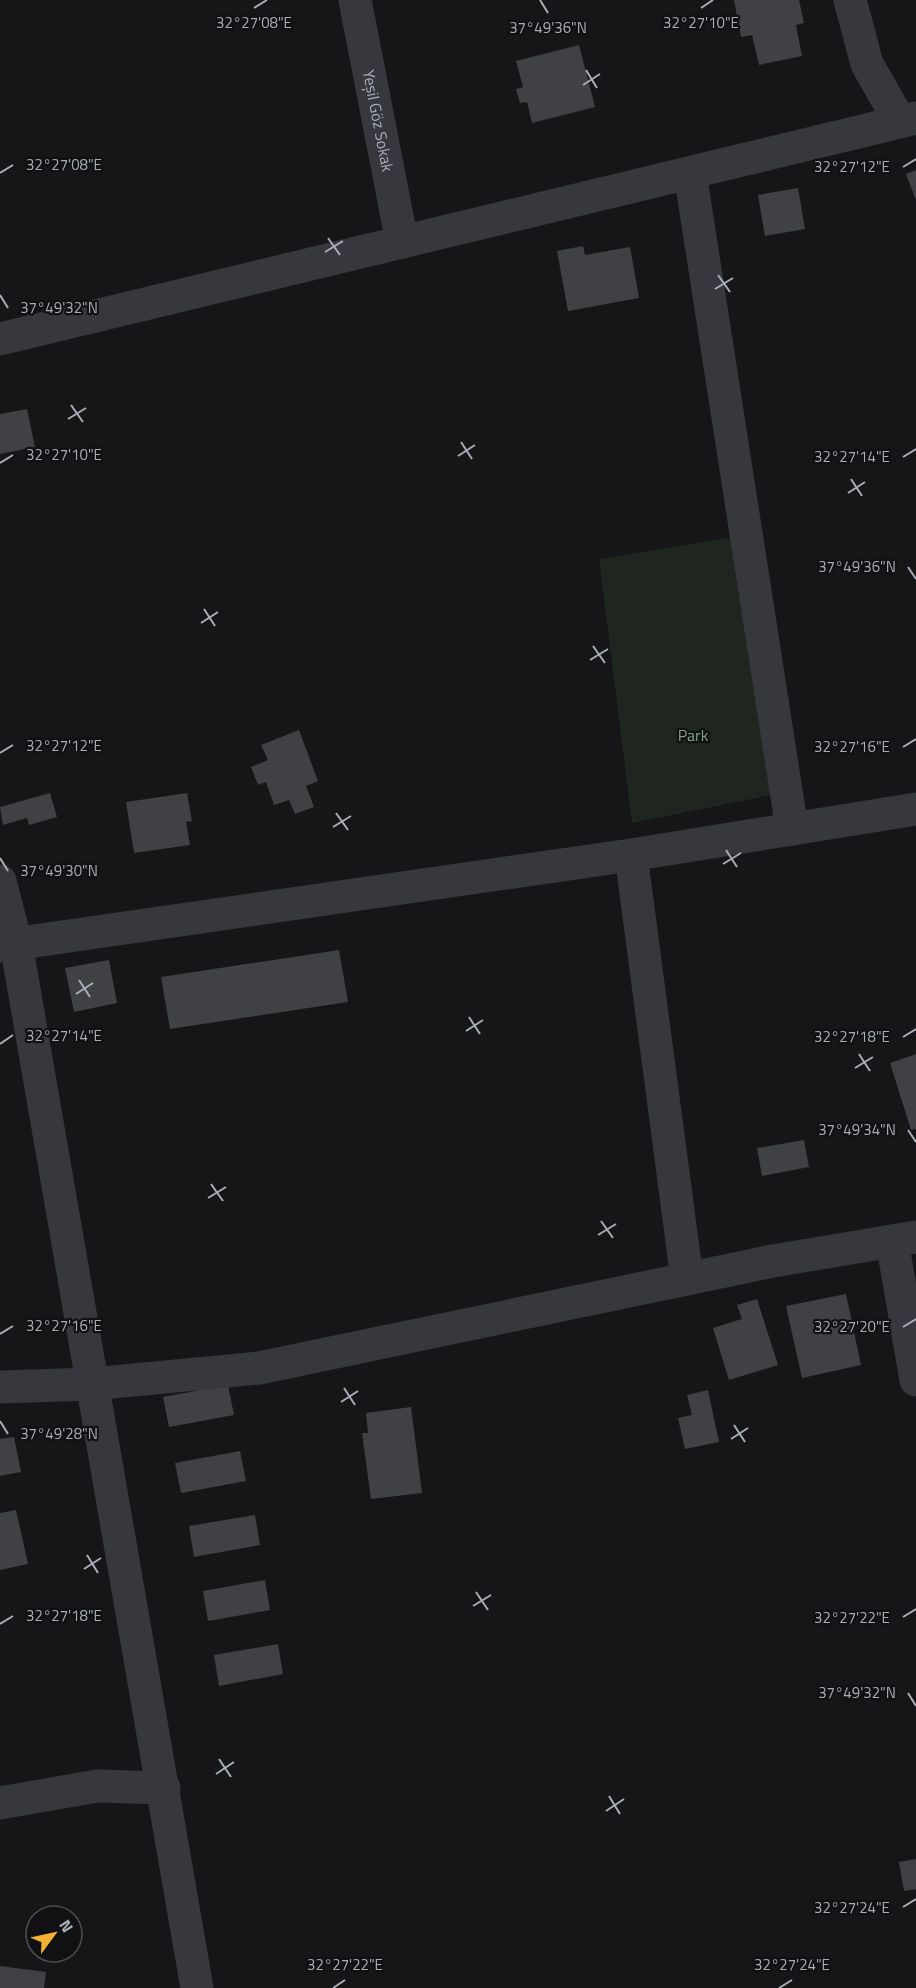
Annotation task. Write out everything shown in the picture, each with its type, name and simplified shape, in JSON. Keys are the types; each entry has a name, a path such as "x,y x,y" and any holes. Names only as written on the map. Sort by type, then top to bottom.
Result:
{"street":[{"name":"Yeşil Göz Sokak","path":"355,0 402,242"},
{"path":"0,339 908,120 867,64 850,0"},
{"path":"690,173 792,829"},
{"path":"8,945 631,855 916,809"},
{"path":"631,855 687,1279"},
{"path":"0,881 8,945 92,1384 198,1988"},
{"path":"0,1387 92,1384 259,1368 773,1261 904,1239 916,1380"},
{"path":"0,1803 97,1786 164,1788"}],"green space":[{"name":"Park","path":"732,537 777,794 632,823 599,559"}],"building":[{"path":"734,0 799,0 804,23 796,25 802,56 759,65 752,35 741,37"},
{"path":"579,45 595,107 532,123 527,102 520,103 516,89 523,87 516,61"},
{"path":"916,170 916,200 906,174"},
{"path":"798,188 805,229 765,236 758,195"},
{"path":"583,246 585,255 630,247 639,298 568,311 557,251"},
{"path":"27,409 35,447 0,454 0,414"},
{"path":"299,730 318,781 306,786 314,807 295,814 289,800 274,805 266,782 258,785 251,767 268,760 261,745"},
{"path":"50,793 57,817 29,825 27,818 3,825 0,807"},
{"path":"187,793 192,821 186,822 190,845 134,853 126,802"},
{"path":"339,950 348,1002 170,1029 161,977"},
{"path":"109,960 117,1003 74,1012 65,968"},
{"path":"916,1054 916,1129 911,1130 890,1063"},
{"path":"804,1140 809,1167 762,1176 757,1148"},
{"path":"846,1294 861,1365 802,1378 786,1306"},
{"path":"757,1299 778,1365 729,1380 713,1328 742,1319 737,1305"},
{"path":"228,1385 234,1415 169,1427 163,1397"},
{"path":"708,1390 719,1442 685,1449 678,1418 692,1415 687,1395"},
{"path":"411,1407 422,1493 371,1499 362,1433 368,1433 366,1413"},
{"path":"14,1437 21,1472 0,1476 0,1439"},
{"path":"240,1451 246,1481 181,1493 175,1463"},
{"path":"16,1510 28,1564 0,1570 0,1513"},
{"path":"255,1515 260,1545 194,1557 189,1526"},
{"path":"265,1580 270,1610 208,1621 203,1591"},
{"path":"278,1644 283,1674 219,1686 214,1655"},
{"path":"916,1859 916,1889 904,1891 899,1862"},
{"path":"0,1966 46,1972 44,1988 0,1988"}]}
